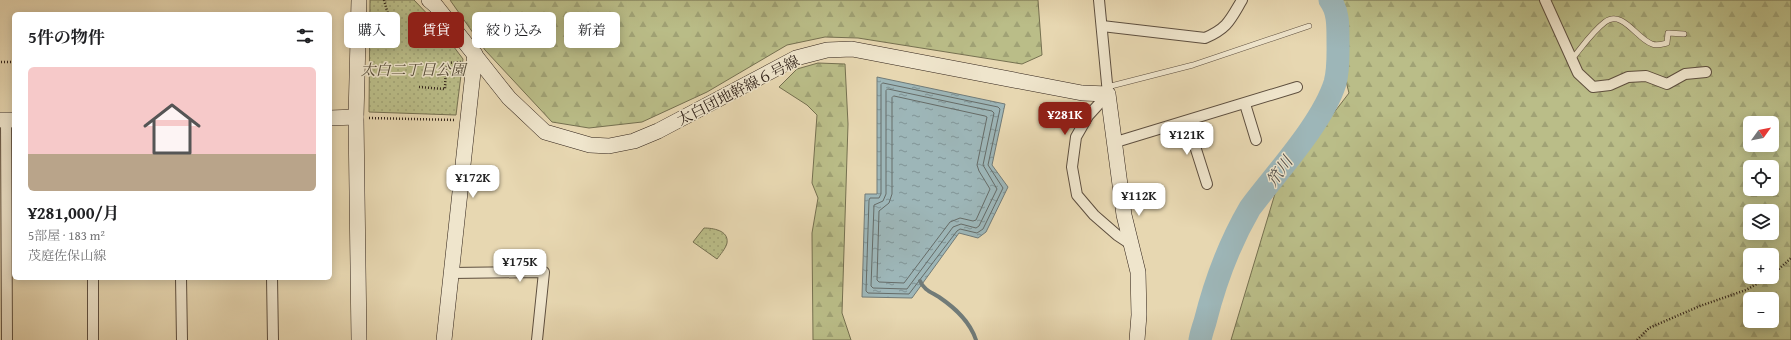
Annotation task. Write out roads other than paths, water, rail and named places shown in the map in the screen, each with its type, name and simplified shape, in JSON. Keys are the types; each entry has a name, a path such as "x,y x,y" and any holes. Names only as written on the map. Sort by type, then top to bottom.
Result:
{"street":[{"path":"358,0 356,117 359,340"},
{"name":"太白団地幹線６号線","path":"429,0 468,58 545,132 571,140 596,145 609,146 634,141 658,131 796,58 827,50 852,50 1082,93 1108,91"},
{"path":"1099,0 1108,91 1116,142 1124,215 1138,272 1139,315 1137,340"},
{"path":"1102,26 1205,38 1217,33 1227,25 1242,0"},
{"path":"1544,0 1578,73 1592,87 1610,85 1628,77 1646,76 1667,84 1685,74 1706,72"},
{"path":"444,340 468,120 468,58"},
{"path":"1116,142 1297,87"},
{"path":"1108,91 1088,116 1076,137 1072,167 1077,195 1094,215 1117,235 1132,245"},
{"path":"1245,104 1256,140"},
{"path":"332,118 356,117"},
{"path":"7,120 7,340"},
{"path":"1188,121 1207,184"},
{"path":"451,274 544,272 537,340"},
{"path":"93,280 93,340"},
{"path":"181,280 182,340"},
{"path":"272,280 273,340"}],"lane":[{"path":"1572,59 1606,20 1616,18 1623,21 1644,40 1654,45 1667,43 1668,33 1684,34"},
{"path":"1108,91 1193,65 1309,26"}],"water":[{"path":"877,77 1005,104 992,165 1008,187 986,232 978,238 959,233 912,298 862,297 865,194 877,194"}],"waterway":[{"name":"笊川","path":"1200,340 1218,278 1229,249 1242,222 1250,208 1297,148 1320,115 1329,99 1335,83 1338,60 1338,23 1335,9 1330,0"},
{"path":"920,281 926,289 956,310 966,321 976,340"}],"park label":[{"name":"太白二丁目公園","path":"413,69"}]}
